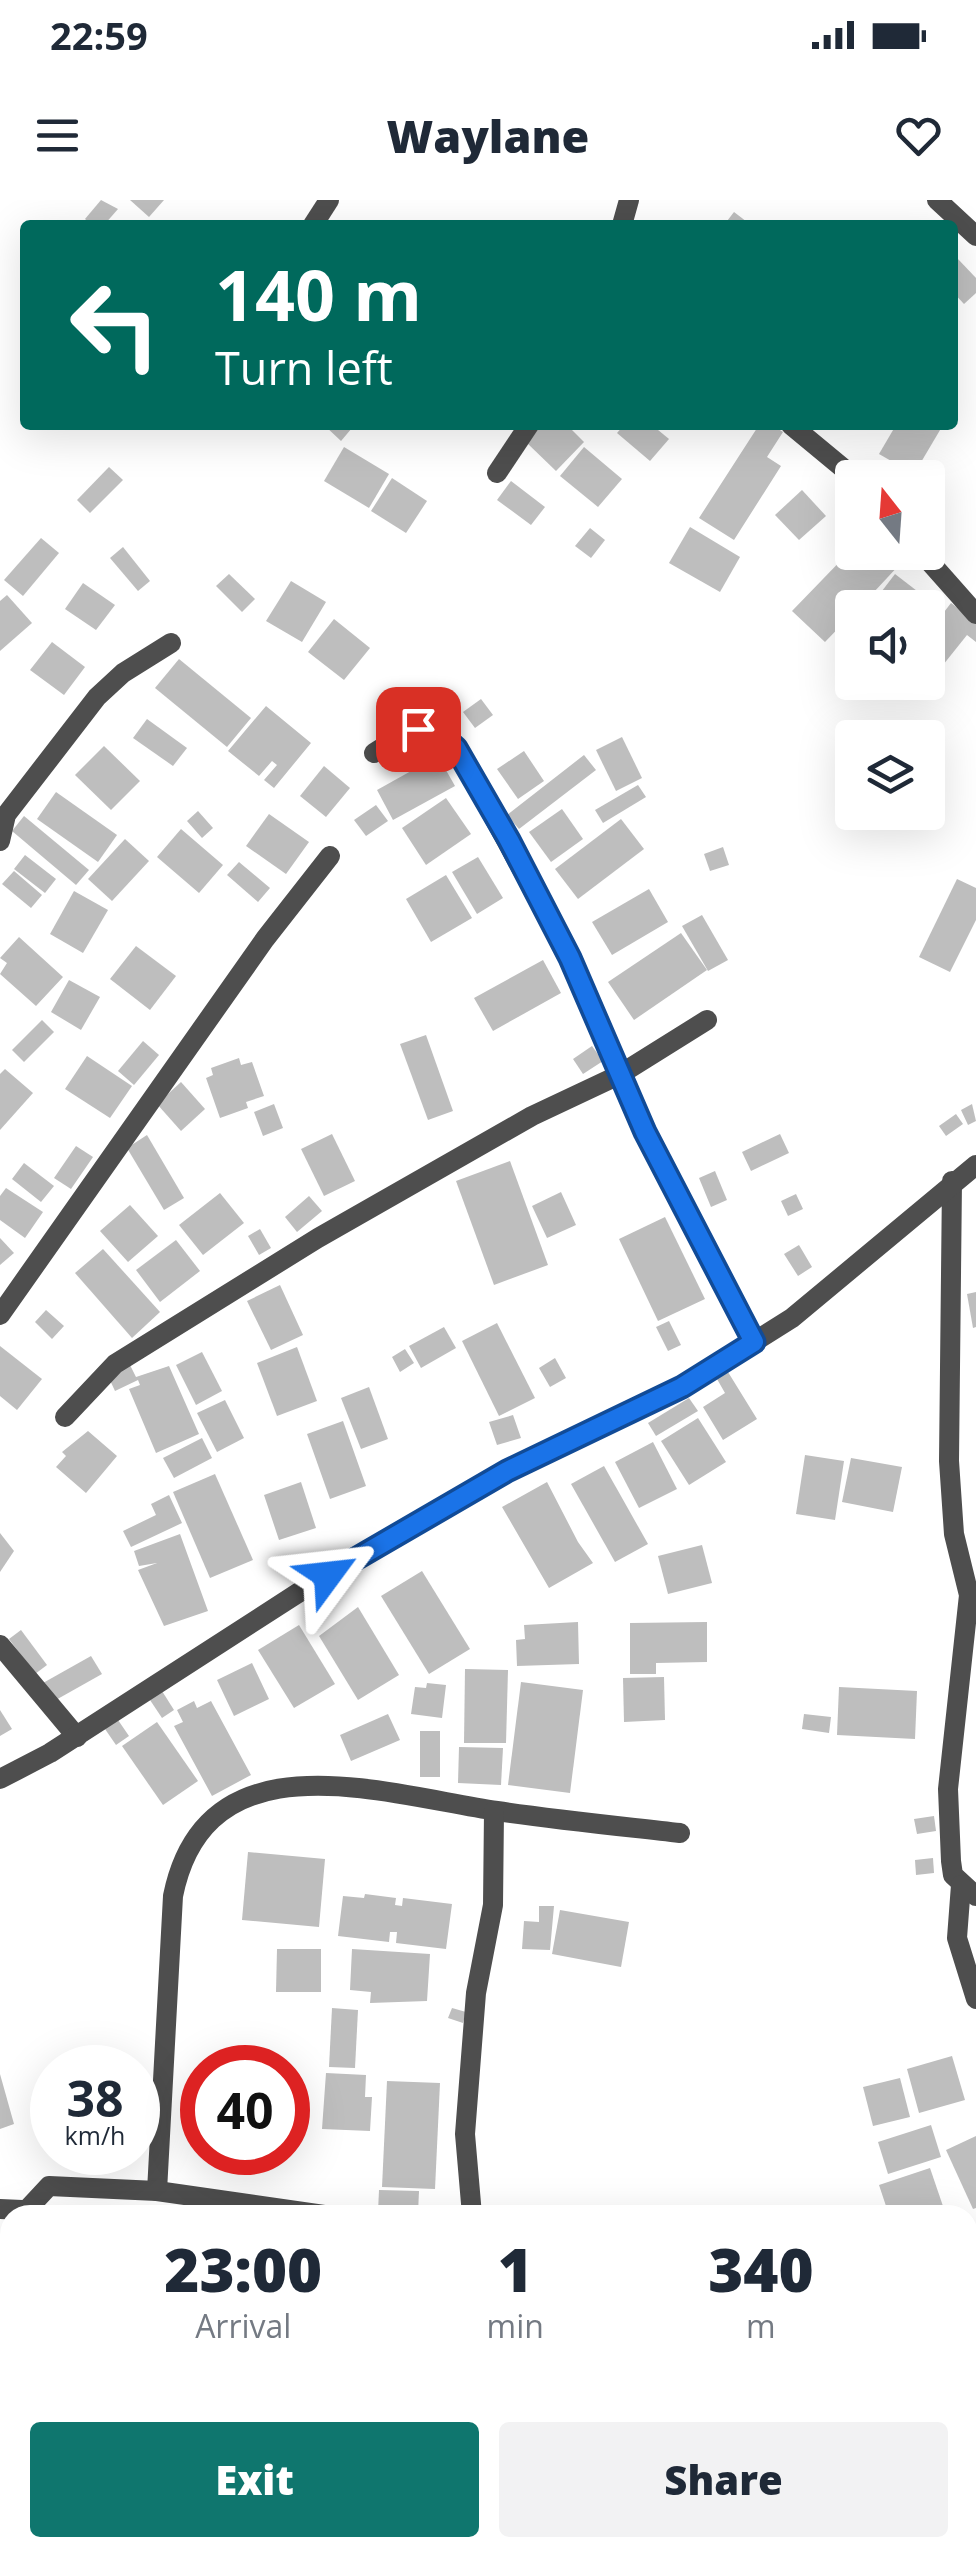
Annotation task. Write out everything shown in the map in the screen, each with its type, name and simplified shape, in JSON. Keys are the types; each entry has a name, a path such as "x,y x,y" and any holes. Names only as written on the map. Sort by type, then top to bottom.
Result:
{"street":[{"path":"937,200 976,236"},
{"path":"497,473 526,430"},
{"path":"797,430 835,461"},
{"path":"936,570 976,614"},
{"path":"0,842 3,809 107,684 171,643"},
{"path":"374,753 418,729 438,732 456,748 570,958 619,1075 706,1255 754,1342"},
{"path":"0,1316 265,938 330,856"},
{"path":"65,1417 115,1364 318,1238 500,1133 619,1075 707,1020"},
{"path":"0,1779 76,1736 298,1592 458,1499 682,1387 754,1342 792,1318 952,1181 976,1165"},
{"path":"952,1181 949,1461 954,1534 969,1595 948,1789 951,1861 968,1891 958,1938 976,2000"},
{"path":"0,1645 76,1736"},
{"path":"157,2191 173,1896 190,1840 221,1812 266,1792 298,1786 366,1788 494,1811 680,1834"},
{"path":"471,2205 465,2134 476,1993 493,1905 494,1811"},
{"path":"30,2205 48,2186 157,2191 254,2205"}],"building":[{"path":"101,200 118,209 108,220 85,219"},
{"path":"130,200 164,200 149,217"},
{"path":"734,212 744,220 728,220"},
{"path":"958,259 976,278 976,293 964,304 958,298"},
{"path":"329,430 350,430 341,441"},
{"path":"537,430 572,430 584,442 556,471 526,442"},
{"path":"658,430 669,439 650,461 617,433"},
{"path":"756,430 783,432 767,457 781,466 734,540 699,518"},
{"path":"893,430 940,430 922,460 890,460 879,454"},
{"path":"344,447 389,474 369,508 324,481"},
{"path":"584,447 622,479 598,507 560,476"},
{"path":"109,467 123,480 90,513 77,500"},
{"path":"392,478 427,501 406,533 371,511"},
{"path":"511,481 545,507 531,525 497,500"},
{"path":"802,490 826,516 799,540 775,515"},
{"path":"690,527 740,557 720,592 669,563"},
{"path":"590,528 605,540 591,558 575,546"},
{"path":"41,538 59,553 23,596 4,580"},
{"path":"123,547 150,581 138,591 110,558"},
{"path":"835,567 835,570 894,570 876,590 835,590 835,632 825,642 792,611"},
{"path":"229,574 255,599 242,612 216,586"},
{"path":"895,574 916,590 883,590"},
{"path":"291,581 326,602 302,642 266,621"},
{"path":"83,583 115,605 96,630 65,609"},
{"path":"7,595 32,623 0,651 0,601"},
{"path":"951,603 976,622 976,642 967,635 945,662 945,611"},
{"path":"334,619 370,648 344,680 308,652"},
{"path":"52,642 85,667 64,695 30,670"},
{"path":"179,659 251,718 227,747 155,688"},
{"path":"481,699 493,715 475,728 463,712"},
{"path":"266,706 311,743 274,788 264,780 277,765 272,761 259,776 228,751"},
{"path":"147,719 187,748 173,766 133,738"},
{"path":"622,737 642,778 616,791 596,750"},
{"path":"104,746 140,781 111,810 75,775"},
{"path":"524,751 544,781 518,799 497,769"},
{"path":"584,755 596,770 519,829 507,815"},
{"path":"438,756 455,786 393,820 377,790"},
{"path":"324,766 350,788 326,817 300,796"},
{"path":"638,785 646,797 603,823 595,810"},
{"path":"56,792 117,835 98,862 37,819"},
{"path":"446,798 471,834 426,865 402,828"},
{"path":"376,805 388,821 366,836 354,820"},
{"path":"562,809 583,839 551,862 529,832"},
{"path":"198,811 213,828 202,838 187,821"},
{"path":"269,814 309,842 286,874 246,846"},
{"path":"24,816 89,870 76,885 12,831"},
{"path":"621,819 644,849 578,899 555,869"},
{"path":"181,829 223,865 199,893 157,857"},
{"path":"125,839 149,861 112,901 88,879"},
{"path":"723,847 729,865 710,871 704,854"},
{"path":"25,855 56,879 45,893 14,869"},
{"path":"478,857 503,898 477,914 452,872"},
{"path":"239,862 270,888 258,902 227,875"},
{"path":"14,871 42,895 31,908 2,884"},
{"path":"446,875 472,918 431,942 406,899"},
{"path":"957,879 976,888 976,920 950,972 919,957"},
{"path":"649,889 668,922 612,955 592,922"},
{"path":"74,891 108,910 83,953 50,934"},
{"path":"702,915 728,960 708,971 682,926"},
{"path":"681,933 707,970 634,1020 608,982"},
{"path":"19,937 63,977 36,1006 0,974 7,963 0,958"},
{"path":"136,946 176,976 150,1010 110,979"},
{"path":"543,960 561,993 493,1031 474,998"},
{"path":"69,980 100,997 81,1030 51,1012"},
{"path":"42,1020 54,1032 24,1062 12,1050"},
{"path":"426,1035 453,1111 428,1120 400,1044"},
{"path":"143,1041 159,1055 134,1085 118,1071"},
{"path":"592,1046 603,1061 583,1074 573,1059"},
{"path":"87,1056 132,1086 110,1118 65,1089"},
{"path":"239,1058 241,1065 252,1062 264,1096 246,1102 248,1108 220,1118 206,1078 213,1075 211,1068"},
{"path":"5,1069 33,1093 0,1130 0,1074"},
{"path":"181,1082 205,1109 181,1131 157,1104"},
{"path":"274,1104 283,1128 263,1136 254,1112"},
{"path":"972,1104 976,1121 968,1125 961,1110"},
{"path":"956,1114 963,1124 946,1136 939,1126"},
{"path":"332,1134 355,1181 324,1196 301,1149"},
{"path":"780,1134 789,1153 751,1171 742,1152"},
{"path":"147,1135 184,1198 164,1210 127,1148"},
{"path":"76,1146 93,1157 71,1189 54,1178"},
{"path":"510,1161 548,1265 494,1285 456,1181"},
{"path":"24,1163 54,1186 41,1202 12,1179"},
{"path":"715,1171 727,1200 711,1207 699,1178"},
{"path":"6,1188 43,1212 25,1238 0,1220 0,1196"},
{"path":"561,1192 576,1225 547,1238 532,1206"},
{"path":"220,1193 244,1223 203,1255 179,1225"},
{"path":"796,1194 803,1209 788,1216 781,1201"},
{"path":"309,1196 322,1211 297,1232 285,1217"},
{"path":"130,1205 158,1236 128,1262 100,1231"},
{"path":"665,1217 705,1299 658,1321 619,1239"},
{"path":"260,1229 271,1248 259,1255 248,1236"},
{"path":"0,1238 14,1253 0,1265"},
{"path":"176,1240 200,1271 160,1302 136,1270"},
{"path":"799,1245 812,1267 798,1276 784,1254"},
{"path":"103,1249 160,1312 132,1338 75,1273"},
{"path":"280,1285 303,1335 271,1350 247,1301"},
{"path":"976,1292 976,1327 973,1328 967,1294"},
{"path":"46,1310 64,1326 52,1339 35,1322"},
{"path":"669,1321 681,1345 668,1351 656,1327"},
{"path":"497,1323 535,1398 499,1416 462,1341"},
{"path":"444,1327 456,1348 421,1368 409,1346"},
{"path":"0,1346 42,1379 17,1410 0,1396"},
{"path":"297,1347 317,1401 277,1416 257,1363"},
{"path":"405,1349 414,1363 400,1372 392,1357"},
{"path":"202,1352 222,1391 196,1405 176,1365"},
{"path":"555,1358 566,1378 550,1387 539,1368"},
{"path":"130,1365 136,1377 169,1366 199,1434 156,1453 129,1389 140,1385 138,1380 115,1391 108,1376"},
{"path":"728,1372 757,1419 723,1440 703,1407 725,1393 717,1379"},
{"path":"369,1387 388,1439 361,1449 341,1398"},
{"path":"689,1398 698,1411 656,1436 648,1423"},
{"path":"225,1400 244,1438 217,1452 197,1413"},
{"path":"513,1415 521,1438 497,1445 489,1422"},
{"path":"698,1418 726,1462 689,1485 661,1441"},
{"path":"343,1421 366,1486 330,1499 307,1434"},
{"path":"88,1431 117,1456 86,1493 56,1467 66,1456 62,1452"},
{"path":"202,1438 212,1458 174,1478 163,1458"},
{"path":"653,1442 677,1489 639,1508 615,1462"},
{"path":"805,1455 844,1461 835,1520 796,1514"},
{"path":"851,1458 902,1467 893,1512 842,1502"},
{"path":"604,1466 648,1544 615,1562 571,1484"},
{"path":"215,1474 253,1560 210,1578 173,1492"},
{"path":"301,1482 316,1528 279,1540 264,1495"},
{"path":"547,1482 593,1563 549,1588 502,1507"},
{"path":"169,1495 182,1523 131,1547 123,1531 156,1515 151,1504"},
{"path":"0,1533 14,1551 0,1572"},
{"path":"180,1534 208,1611 164,1626 138,1570 157,1563 139,1566 134,1551"},
{"path":"702,1545 712,1583 668,1594 658,1556"},
{"path":"422,1571 470,1649 429,1674 381,1596"},
{"path":"358,1607 399,1675 358,1700 319,1636"},
{"path":"578,1622 579,1664 517,1666 516,1640 525,1639 524,1625"},
{"path":"707,1622 707,1662 656,1663 656,1674 630,1674 630,1623"},
{"path":"299,1625 335,1684 294,1708 258,1650"},
{"path":"21,1630 47,1665 35,1674 9,1639"},
{"path":"91,1656 102,1674 54,1701 43,1683"},
{"path":"252,1663 269,1699 234,1716 217,1680"},
{"path":"465,1669 508,1670 506,1743 464,1743"},
{"path":"664,1677 665,1720 624,1722 623,1678"},
{"path":"521,1682 583,1690 570,1793 508,1785"},
{"path":"427,1683 446,1685 442,1718 411,1714 415,1687 426,1688"},
{"path":"839,1687 917,1691 915,1739 837,1735"},
{"path":"162,1691 174,1710 162,1718 150,1700"},
{"path":"194,1701 197,1708 211,1701 251,1775 212,1796 174,1726 183,1722 177,1710"},
{"path":"0,1710 12,1729 0,1736"},
{"path":"388,1714 400,1740 351,1761 340,1735"},
{"path":"804,1714 831,1717 829,1733 802,1729"},
{"path":"118,1720 129,1736 116,1745 105,1729"},
{"path":"157,1722 198,1781 163,1805 122,1746"},
{"path":"420,1731 440,1731 440,1777 420,1777"},
{"path":"459,1747 503,1748 501,1785 458,1783"},
{"path":"934,1816 936,1831 917,1834 914,1819"},
{"path":"248,1852 325,1859 319,1927 242,1920"},
{"path":"933,1858 934,1873 916,1875 915,1860"},
{"path":"365,1894 396,1898 395,1905 402,1906 403,1898 452,1904 446,1949 396,1943 397,1932 390,1932 389,1942 338,1936 343,1896 364,1898"},
{"path":"539,1906 554,1906 550,1950 522,1949 524,1921 539,1922"},
{"path":"560,1910 629,1922 621,1967 552,1954"},
{"path":"277,1949 321,1949 321,1992 276,1992"},
{"path":"352,1949 430,1954 427,2001 370,2003 371,1992 350,1990"},
{"path":"332,2008 358,2010 355,2068 329,2067"},
{"path":"452,2008 466,2012 463,2023 448,2018"},
{"path":"952,2056 965,2100 919,2113 907,2069"},
{"path":"326,2073 366,2075 365,2097 372,2097 370,2131 322,2129"},
{"path":"0,2074 14,2124 0,2129"},
{"path":"900,2078 910,2117 873,2126 863,2087"},
{"path":"387,2081 440,2083 435,2189 382,2187"},
{"path":"931,2125 941,2157 888,2174 878,2142"},
{"path":"976,2136 976,2205 971,2205 946,2150"},
{"path":"930,2168 943,2205 886,2205 879,2185"},
{"path":"379,2190 419,2191 418,2205 378,2205"}],"route":[{"path":"328,1575 507,1471 682,1387 754,1342 645,1132 570,958 509,840 456,748 438,732 418,729"}]}
